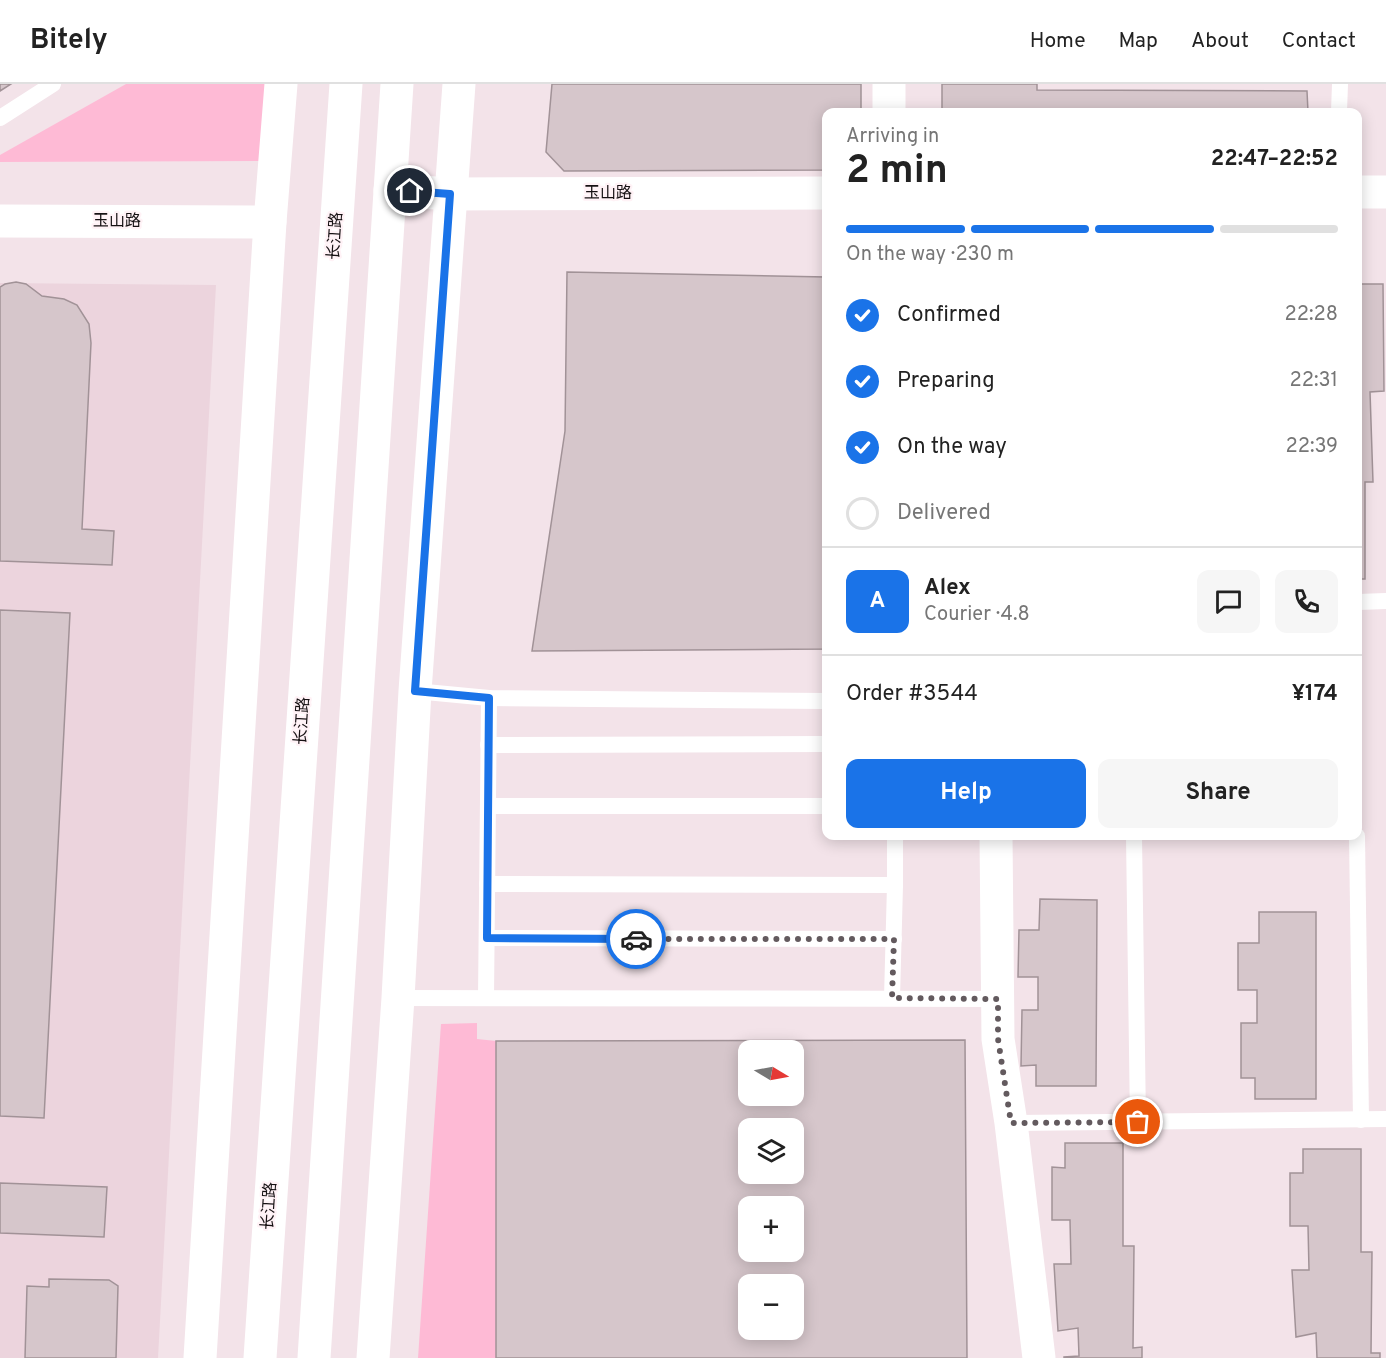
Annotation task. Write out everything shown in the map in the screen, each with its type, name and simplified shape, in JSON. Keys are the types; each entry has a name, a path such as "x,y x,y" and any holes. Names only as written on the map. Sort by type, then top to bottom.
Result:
{"main road":[{"path":"200,1358 270,222 281,84"},
{"name":"长江路","path":"260,1358 346,84"},
{"path":"314,1358 397,84"},
{"path":"373,1358 398,998 415,691 459,84"},
{"path":"889,84 889,108"},
{"name":"玉山路","path":"390,190 450,194 822,193"},
{"path":"1362,192 1386,192"},
{"name":"玉山路","path":"0,221 270,222"},
{"path":"996,840 998,1039 1011,1123 1039,1358"}],"lane":[{"path":"0,118 53,84"},
{"path":"1339,108 1340,84"},
{"path":"1362,602 1386,601"},
{"path":"415,691 489,698 822,701"},
{"path":"486,998 489,698"},
{"path":"488,745 822,744"},
{"path":"488,806 822,806"},
{"path":"892,998 895,840"},
{"path":"1134,840 1138,1122"},
{"path":"1357,840 1361,1119"},
{"path":"487,884 895,885"},
{"path":"487,938 894,939"},
{"path":"398,998 998,999"},
{"path":"1011,1123 1386,1119"}],"shaded area":[{"path":"126,84 269,84 265,161 0,162 0,155"},
{"path":"0,283 216,285 158,1358 0,1358"},
{"path":"477,1023 477,1039 496,1041 496,1358 418,1358 441,1024"}],"building":[{"path":"0,84 11,84 0,91"},
{"path":"552,84 861,84 861,108 822,108 822,170 564,171 546,152"},
{"path":"942,84 1037,84 1037,90 1307,91 1308,108 942,108"},
{"path":"567,272 822,277 822,649 532,651 565,431"},
{"path":"16,282 26,284 42,296 64,299 77,305 89,324 91,343 82,529 114,531 112,565 0,561 0,287"},
{"path":"1362,284 1383,284 1384,391 1370,392 1373,482 1365,482 1365,579 1362,579"},
{"path":"0,610 70,613 44,1118 0,1116"},
{"path":"1040,899 1097,900 1096,1086 1036,1086 1036,1065 1021,1066 1022,1010 1038,1010 1038,977 1018,977 1019,930 1039,930"},
{"path":"1259,912 1316,912 1316,1099 1255,1099 1255,1078 1241,1078 1241,1023 1257,1023 1257,990 1238,990 1238,943 1259,943"},
{"path":"738,1040 738,1106 804,1106 804,1040 965,1040 967,1358 496,1358 496,1041"},
{"path":"1065,1143 1123,1143 1123,1246 1134,1246 1133,1348 1142,1347 1142,1358 1064,1358 1079,1356 1078,1328 1058,1331 1054,1264 1071,1264 1070,1220 1052,1220 1052,1167 1065,1168"},
{"path":"1303,1149 1361,1149 1361,1252 1372,1252 1371,1353 1380,1353 1380,1358 1317,1358 1316,1333 1296,1337 1292,1270 1309,1270 1308,1226 1290,1226 1290,1173 1303,1173"},
{"path":"0,1183 107,1187 104,1237 0,1233"},
{"path":"49,1279 109,1280 118,1286 116,1358 25,1358 27,1286 49,1287"}],"way so far":[{"path":"636,939 894,939 892,998 998,999 998,1039 1011,1123 1138,1122"}],"route":[{"path":"410,191 450,194 415,691 489,698 487,938 636,939"}]}
